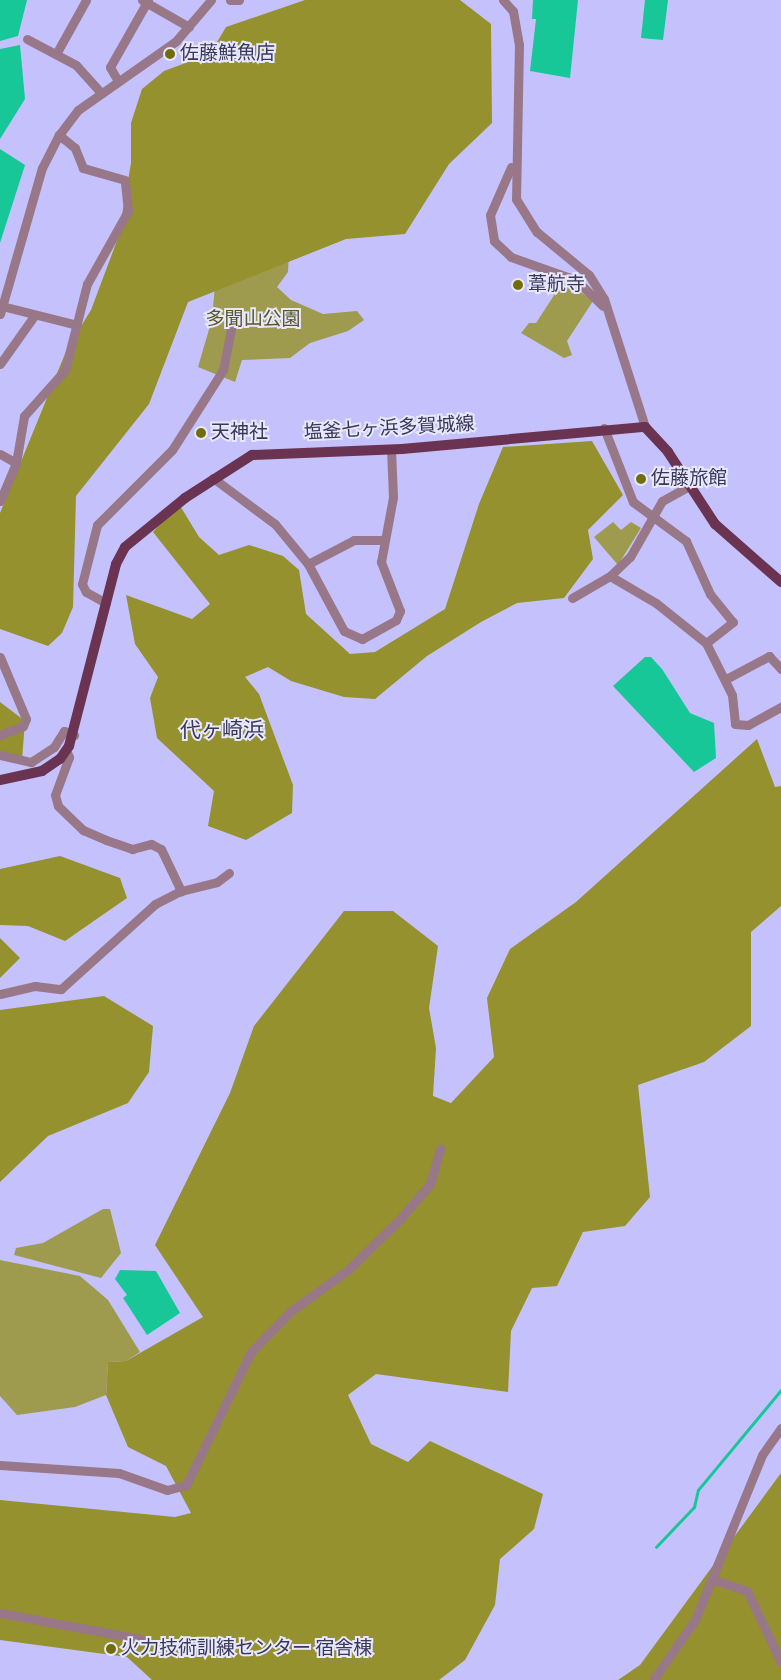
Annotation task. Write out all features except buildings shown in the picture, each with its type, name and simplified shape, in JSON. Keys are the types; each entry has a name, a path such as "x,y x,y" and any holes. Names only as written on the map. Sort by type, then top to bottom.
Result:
{"main road":[{"name":"塩釜七ヶ浜多賀城線","path":"0,780 42,771 66,750 74,735 106,603 125,547 213,478 238,462 262,453 391,450 604,428 645,427"},
{"path":"645,427 715,524 781,582"}],"street":[{"path":"56,54 86,0"},
{"path":"77,325 3,310 42,168 59,135 78,110 189,27 211,0"},
{"path":"230,0 239,0"},
{"path":"503,0 513,11 519,44 513,187 521,211 536,232 589,275 609,315 645,427"},
{"path":"118,81 110,67 145,1 189,27"},
{"path":"27,39 76,65 101,93"},
{"path":"0,501 16,462 24,416 65,370 87,284 123,224 130,193 118,175 83,168 75,148 59,135"},
{"path":"514,162 490,214 494,241 511,257 576,280 609,315"},
{"path":"0,364 34,316"},
{"path":"106,603 86,592 82,584 97,525 172,450 223,370 232,324"},
{"path":"604,428 633,502 686,541 710,594 733,622 706,642"},
{"path":"213,478 275,524 308,564 344,630 362,639 370,637 396,620 400,611 381,562 393,497 391,450"},
{"path":"0,454 16,462"},
{"path":"572,598 610,576 630,557 662,501 689,486"},
{"path":"308,564 354,540 384,540"},
{"path":"610,576 656,603 706,642 726,679 735,724 748,725 781,707"},
{"path":"726,679 769,656 781,669"},
{"path":"0,657 26,719 23,726 0,735"},
{"path":"0,755 31,762 54,747 64,731 74,735"},
{"path":"66,750 69,757 55,795 58,806 83,830 106,840 132,849 151,844 161,849 181,891"},
{"path":"0,994 35,986 61,989 155,904 181,891 217,882 229,873"},
{"path":"0,1465 119,1473 167,1490 186,1485 251,1352 291,1311 349,1269 401,1218 430,1184 440,1148"},
{"path":"653,1680 695,1620 762,1455 781,1428"},
{"path":"712,1578 747,1591 781,1662"},
{"path":"0,1613 145,1640"}],"green space":[{"name":"多聞山公園","path":"289,252 288,272 277,287 291,300 323,314 357,311 364,320 348,331 310,343 290,358 242,360 235,382 198,367 212,319 217,263"},
{"path":"564,280 593,301 567,341 572,355 564,358 521,333 529,323 536,323"},
{"path":"613,522 621,530 631,522 641,528 618,565 594,537"},
{"path":"103,1209 110,1209 121,1253 101,1278 14,1255 16,1248 43,1243"},
{"path":"0,1260 80,1276 108,1300 140,1352 126,1361 108,1362 106,1395 75,1407 17,1415 0,1396"}],"shaded area":[{"path":"0,0 27,0 18,36 0,41"},
{"path":"305,0 460,0 491,24 492,123 449,164 405,234 346,239 188,302 149,404 76,496 73,607 62,633 48,646 0,629 0,513 67,349 91,310 118,238 131,163 131,123 142,89 164,71 210,54 226,27"},
{"path":"533,0 578,0 570,78 530,71 536,19 532,19"},
{"path":"645,0 668,0 663,40 641,38"},
{"path":"20,45 25,99 0,139 0,49"},
{"path":"0,149 25,165 0,243"},
{"path":"592,441 623,495 588,530 593,559 564,598 517,603 481,622 427,656 375,699 344,697 291,681 268,667 245,677 259,694 293,785 292,813 246,840 208,826 214,791 157,738 150,698 158,677 135,644 126,595 192,619 210,604 153,532 179,504 199,537 219,555 249,545 283,556 299,570 306,614 350,654 375,652 445,609 479,504 503,447"},
{"path":"645,657 651,657 662,669 690,713 714,723 716,758 694,772 613,686"},
{"path":"0,702 25,721 22,760 0,751"},
{"path":"757,739 775,787 781,786 781,906 751,932 751,1026 704,1062 638,1085 650,1197 625,1226 583,1232 557,1286 532,1288 511,1331 508,1392 376,1374 348,1395 371,1444 408,1462 430,1441 543,1494 534,1529 500,1559 495,1605 465,1660 439,1680 152,1680 127,1657 0,1640 0,1500 175,1517 191,1513 166,1466 128,1447 106,1395 108,1362 126,1361 203,1317 155,1245 230,1093 254,1026 344,911 393,911 438,946 429,1008 436,1048 433,1096 451,1103 494,1057 487,998 510,949 576,902"},
{"path":"60,856 120,878 127,898 65,941 28,926 0,925 0,869"},
{"path":"0,938 20,958 0,978"},
{"path":"104,996 153,1026 149,1072 128,1103 48,1136 0,1182 0,1010"},
{"path":"120,1270 156,1271 180,1313 147,1335 123,1298 127,1295 115,1279"},
{"path":"781,1473 781,1680 618,1680 640,1665"}],"waterway":[{"path":"656,1547 694,1507 698,1490 781,1390"}],"place":[{"name":"佐藤鮮魚店","path":"170,54"},
{"name":"葦航寺","path":"518,285"},
{"name":"天神社","path":"201,433"},
{"name":"佐藤旅館","path":"641,479"},
{"name":"火力技術訓練センター 宿舎棟","path":"111,1649"}],"district":[{"name":"代ヶ崎浜","path":"222,730"}]}
